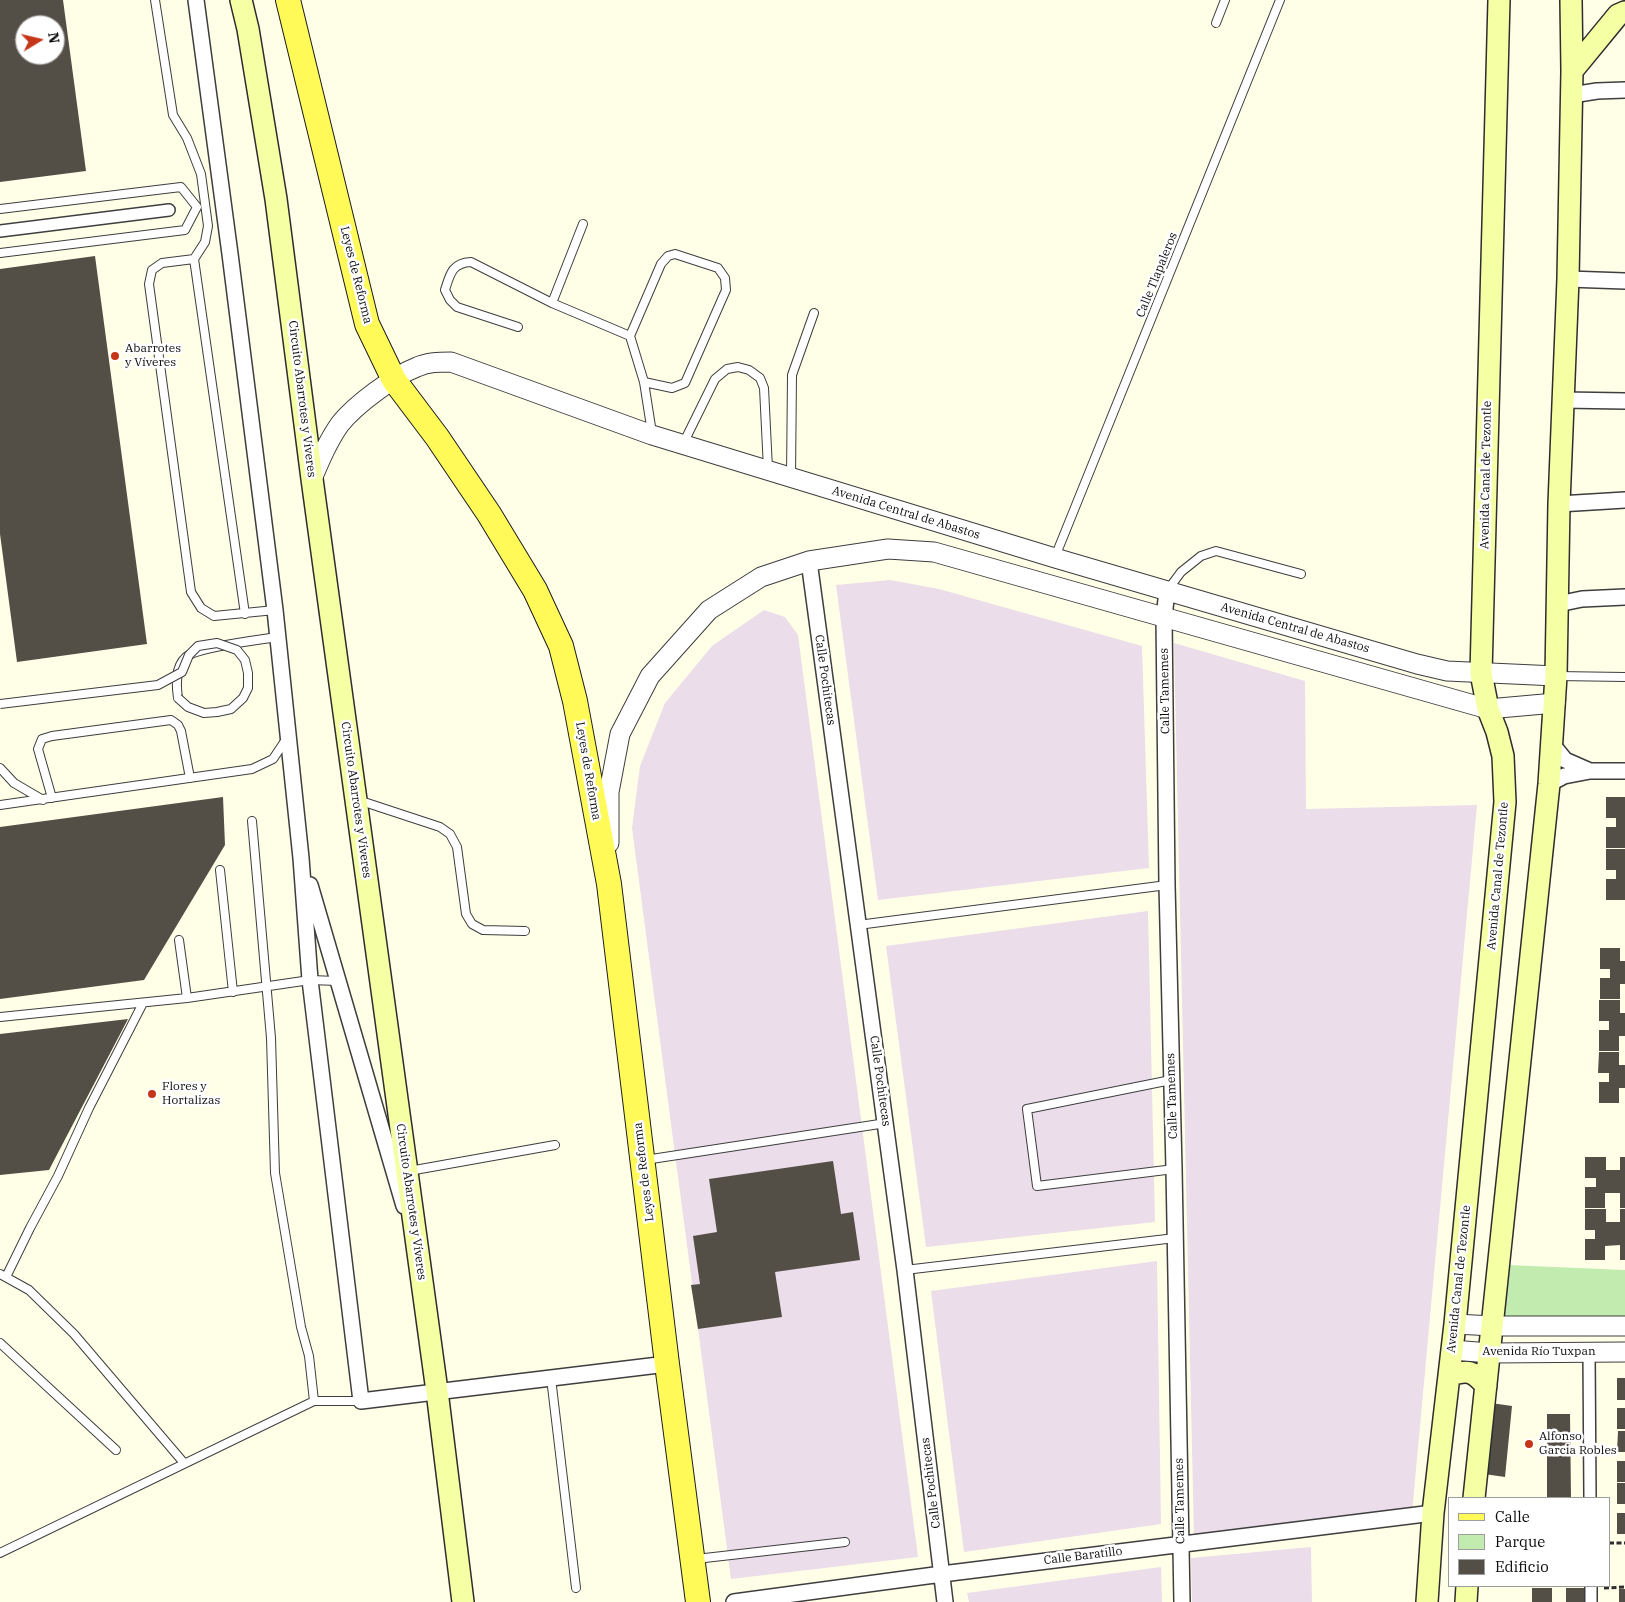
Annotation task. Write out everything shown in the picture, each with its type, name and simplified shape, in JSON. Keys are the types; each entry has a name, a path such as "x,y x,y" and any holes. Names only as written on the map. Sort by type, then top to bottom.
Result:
{"main road":[{"name":"Circuito Abarrotes y Víveres","path":"241,0 250,38 276,199 312,479 437,1391 463,1602"},
{"name":"Leyes de Reforma","path":"288,0 367,324 394,380 438,437 489,514 535,590 561,646 575,701 609,884 698,1602"},
{"name":"Avenida Canal de Tezontle","path":"1427,1602 1433,1513 1455,1324 1506,802 1503,756 1497,732 1488,709 1481,673 1499,0"},
{"path":"1474,1497 1549,784 1555,703 1559,504 1568,279 1572,95 1571,0"},
{"path":"1572,71 1618,15 1625,12"},
{"path":"1449,1376 1460,1372 1470,1372 1477,1375 1486,1386"},
{"path":"1466,1602 1467,1587"}],"street":[{"path":"196,0 275,610 301,858 310,980 361,1401 667,1364"},
{"path":"1572,95 1597,91 1625,90"},
{"path":"0,231 169,210"},
{"path":"1568,279 1625,281"},
{"name":"Avenida Central de Abastos","path":"312,479 327,445 341,423 360,404 416,367 434,362 451,362 652,435 1055,558 1417,664 1448,671 1556,676"},
{"path":"1563,400 1625,401"},
{"path":"1559,504 1625,500"},
{"name":"Avenida Central de Abastos","path":"609,884 608,792 620,734 650,676 709,610 761,577 809,561 888,549 934,552 1488,709 1555,703"},
{"name":"Calle Pochitecas","path":"809,561 886,1123 945,1602"},
{"name":"Calle Tamemes","path":"1167,591 1164,617 1167,885 1176,1238 1182,1602"},
{"path":"1558,604 1582,599 1625,597"},
{"path":"1552,744 1565,760 1590,771"},
{"path":"1549,784 1564,776 1590,771 1625,770"},
{"path":"301,858 418,1254"},
{"name":"Avenida Río Tuxpan","path":"1455,1324 1493,1326 1625,1326"},
{"name":"Avenida Río Tuxpan","path":"1452,1350 1490,1352 1625,1352"},
{"path":"1589,1352 1590,1497"},
{"name":"Calle Baratillo","path":"734,1602 942,1574 1433,1513"},
{"path":"1591,1587 1591,1602"}],"lane":[{"path":"155,0 173,115 187,138 201,174 208,226 205,242 194,259 245,614"},
{"path":"1216,23 1225,0"},
{"name":"Calle Tlapaleros","path":"1055,558 1280,0"},
{"path":"0,208 181,187 197,207 185,230 0,254"},
{"path":"552,303 583,224"},
{"path":"644,382 672,388 685,383 726,290 725,278 718,268 675,254 668,256 661,264 630,336 644,382 652,435"},
{"path":"194,259 162,263 152,270 149,284 191,592 200,608 214,616 275,610"},
{"path":"518,327 457,307 450,300 445,290 451,271 462,262 471,262 552,303 630,336"},
{"path":"790,477 792,374 814,313"},
{"path":"683,444 715,379 727,369 749,370 760,378 764,388 768,471"},
{"path":"1167,591 1181,572 1201,556 1216,551 1301,574"},
{"path":"0,704 158,685 182,672 189,655 198,646 216,643 237,650 245,660 248,673 248,688 243,698 231,709 204,712 188,707 178,698 176,684 179,665 187,656 216,647 278,637"},
{"path":"1556,676 1625,677"},
{"path":"52,798 38,749 42,739 52,736 171,720 178,725 181,731 190,778"},
{"path":"0,805 252,769 273,759 289,735"},
{"path":"0,768 14,782 43,800"},
{"path":"356,800 440,827 450,834 457,847 466,914 472,924 482,930 525,930"},
{"path":"252,821 271,1038 275,1173 302,1327 309,1356 314,1401"},
{"path":"220,870 233,992"},
{"path":"858,925 1167,885"},
{"path":"179,940 187,998"},
{"path":"0,1017 187,998 310,980 338,981"},
{"path":"143,1002 89,1108 58,1176 3,1275 29,1290 74,1334 184,1463"},
{"path":"1171,1080 1027,1109 1037,1186 1174,1169"},
{"path":"643,1160 886,1123"},
{"path":"407,1172 555,1145"},
{"path":"905,1270 1176,1238"},
{"path":"0,1343 116,1450"},
{"path":"552,1378 576,1588"},
{"path":"0,1553 314,1401 361,1401"},
{"path":"693,1559 845,1542"}],"path":[{"path":"1610,1543 1625,1543"},
{"path":"1591,1587 1625,1587"}],"shaded area":[{"path":"890,580 939,589 1142,646 1149,868 878,900 836,585"},
{"path":"764,610 785,617 798,635 918,1557 731,1579 632,828 640,766 665,703 712,646"},
{"path":"1174,643 1305,681 1306,809 1477,805 1412,1513 1194,1538"},
{"path":"1148,911 1155,1222 926,1247 886,946"},
{"path":"1157,1261 1161,1524 964,1552 931,1291"},
{"path":"1311,1547 1312,1602 1192,1602 1191,1558"},
{"path":"1161,1567 1162,1602 969,1602 967,1593"}],"green space":[{"path":"1507,1265 1625,1270 1625,1321 1501,1322"}],"building":[{"path":"0,0 63,0 86,171 0,182"},
{"path":"95,256 147,644 17,662 0,534 0,269"},
{"path":"223,797 225,845 144,980 0,999 0,827"},
{"path":"1606,797 1625,797 1625,848 1606,848 1606,827 1616,827 1616,818 1606,818"},
{"path":"1606,849 1625,849 1625,900 1606,900 1606,879 1616,879 1616,870 1606,870"},
{"path":"1600,948 1620,948 1620,961 1625,961 1625,984 1620,984 1620,999 1600,999 1600,978 1610,978 1610,969 1600,969"},
{"path":"1599,1000 1620,1000 1620,1013 1625,1013 1625,1036 1619,1036 1619,1051 1599,1051 1599,1030 1609,1030 1609,1021 1599,1021"},
{"path":"128,1019 49,1170 0,1175 0,1034"},
{"path":"1599,1052 1619,1052 1619,1065 1625,1065 1625,1088 1619,1088 1619,1103 1599,1103 1599,1082 1609,1082 1609,1073 1598,1073"},
{"path":"1585,1157 1606,1157 1606,1170 1620,1170 1620,1157 1625,1157 1625,1208 1620,1208 1620,1193 1605,1193 1605,1208 1585,1208 1585,1187 1596,1187 1596,1178 1585,1178"},
{"path":"833,1161 841,1214 853,1212 860,1260 775,1272 782,1317 698,1329 691,1285 700,1284 693,1236 717,1232 709,1179"},
{"path":"1585,1209 1606,1209 1606,1222 1620,1222 1620,1209 1625,1209 1625,1260 1620,1260 1620,1245 1605,1246 1605,1260 1585,1260 1585,1239 1595,1239 1595,1230 1585,1230"},
{"path":"1617,1378 1625,1378 1625,1400 1617,1400"},
{"path":"1491,1403 1512,1406 1505,1477 1484,1474"},
{"path":"1617,1408 1625,1408 1625,1429 1617,1429"},
{"path":"1547,1414 1570,1414 1571,1497 1547,1497"},
{"path":"1618,1431 1625,1431 1625,1452 1617,1452"},
{"path":"1617,1461 1625,1461 1625,1482 1617,1482"},
{"path":"1617,1483 1625,1483 1625,1504 1617,1504"},
{"path":"1617,1513 1625,1513 1625,1534 1617,1534"},
{"path":"1532,1588 1552,1588 1552,1602 1532,1602"},
{"path":"1566,1588 1587,1588 1587,1602 1566,1602"},
{"path":"1619,1589 1625,1589 1625,1602 1619,1602"}],"place":[{"name":"Abarrotes y Víveres","path":"115,356"},
{"name":"Flores y Hortalizas","path":"152,1094"},
{"name":"Alfonso Garcia Robles","path":"1529,1444"}]}
